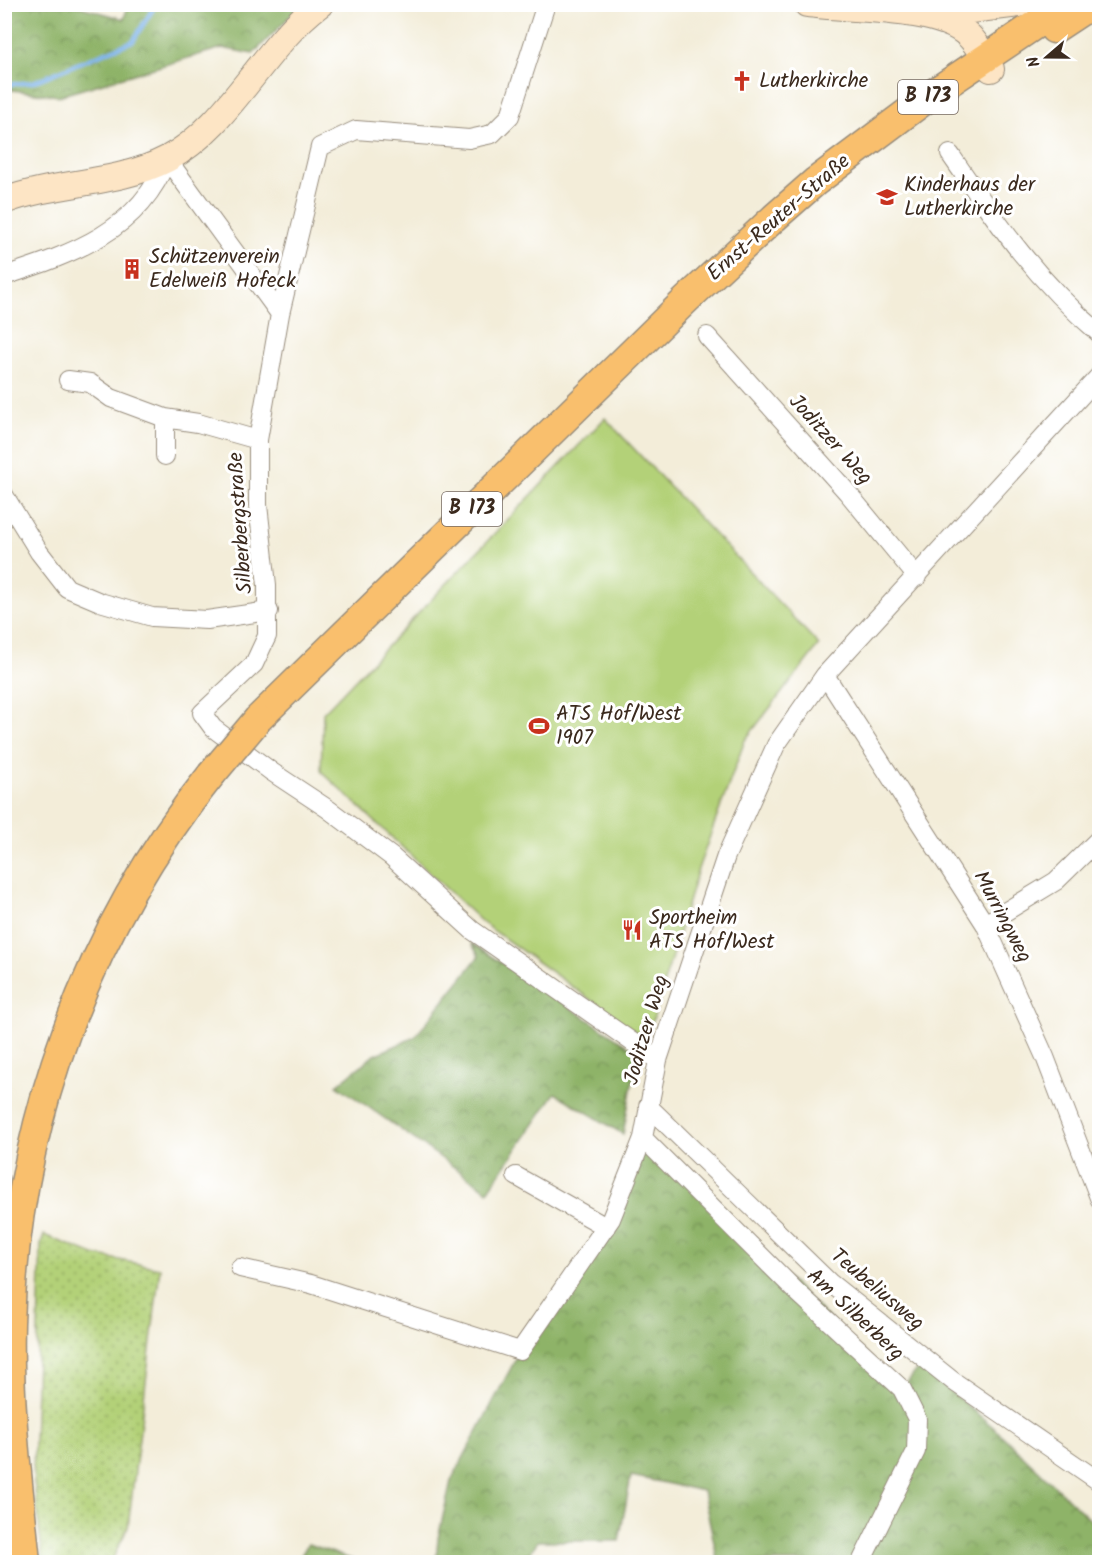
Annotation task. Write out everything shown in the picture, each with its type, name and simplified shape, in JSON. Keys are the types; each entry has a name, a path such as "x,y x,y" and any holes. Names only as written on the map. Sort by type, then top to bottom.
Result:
{"main road":[{"path":"4,201 35,190 128,175 167,159 221,115 278,45 320,4"},
{"path":"807,4 924,16 1019,4"},
{"name":"Ernst-Reuter-Straße","path":"988,64 1066,4"},
{"name":"Ernst-Reuter-Straße","path":"26,1563 11,1408 10,1323 16,1242 33,1143 50,1081 95,962 158,846 211,775 258,719 686,300 815,182 935,92 1092,4"},
{"path":"924,16 964,31 988,64"}],"street":[{"name":"Silberbergstraße","path":"546,4 510,116 492,134 469,139 356,130 320,147 280,314 258,440 258,505 268,610 267,636 262,652 254,664 202,713 206,721 272,772 392,857 472,930 658,1060"},
{"path":"950,154 1028,263 1060,300 1100,334"},
{"path":"4,276 75,250 101,237 141,204 158,184 167,159"},
{"path":"167,159 280,314"},
{"name":"Joditzer Weg","path":"707,336 847,492 917,576"},
{"name":"Joditzer Weg","path":"240,1268 311,1284 520,1351 606,1227 643,1138 658,1060 726,856 776,745 825,675 1100,375"},
{"path":"68,380 90,383 111,398 165,418 198,423 258,440"},
{"path":"165,418 165,456"},
{"path":"4,495 39,552 68,588 100,602 152,617 207,620 268,610"},
{"name":"Murringweg","path":"825,675 985,924 1045,1057 1100,1200"},
{"path":"985,924 1056,881 1100,838"},
{"name":"Teubeliusweg","path":"648,1106 829,1282 953,1381 1100,1482"},
{"name":"Am Silberberg","path":"643,1138 797,1292 902,1389 917,1419 915,1451 861,1563"},
{"path":"516,1176 606,1227"}],"green space":[{"path":"5,5 74,5 124,19 128,5 301,5 253,54 222,48 59,96 5,89"},
{"name":"ATS Hof/West 1907","path":"605,418 819,645 745,740 698,869 647,1040 483,923 321,771 323,713"},
{"path":"471,943 638,1052 623,1134 555,1093 488,1191 337,1085 373,1056 415,1037 479,956"},
{"path":"643,1138 902,1389 920,1366 992,1426 1100,1529 1099,1562 718,1562 703,1491 631,1476 619,1541 538,1541 523,1562 436,1562 438,1538 451,1481 520,1351 606,1227"},
{"path":"44,1235 94,1255 160,1268 128,1527 111,1562 43,1562 33,1472 41,1244"},
{"path":"308,1544 359,1562 297,1562"}],"waterway":[{"path":"4,85 33,82 133,41 156,4"}],"place":[{"name":"Lutherkirche","path":"742,81"},
{"name":"Kinderhaus der Lutherkirche","path":"887,197"},
{"name":"Schützenverein Edelweiß Hofeck","path":"132,269"},
{"name":"ATS Hof/West 1907","path":"539,726"},
{"name":"Sportheim ATS Hof/West","path":"632,930"}]}
